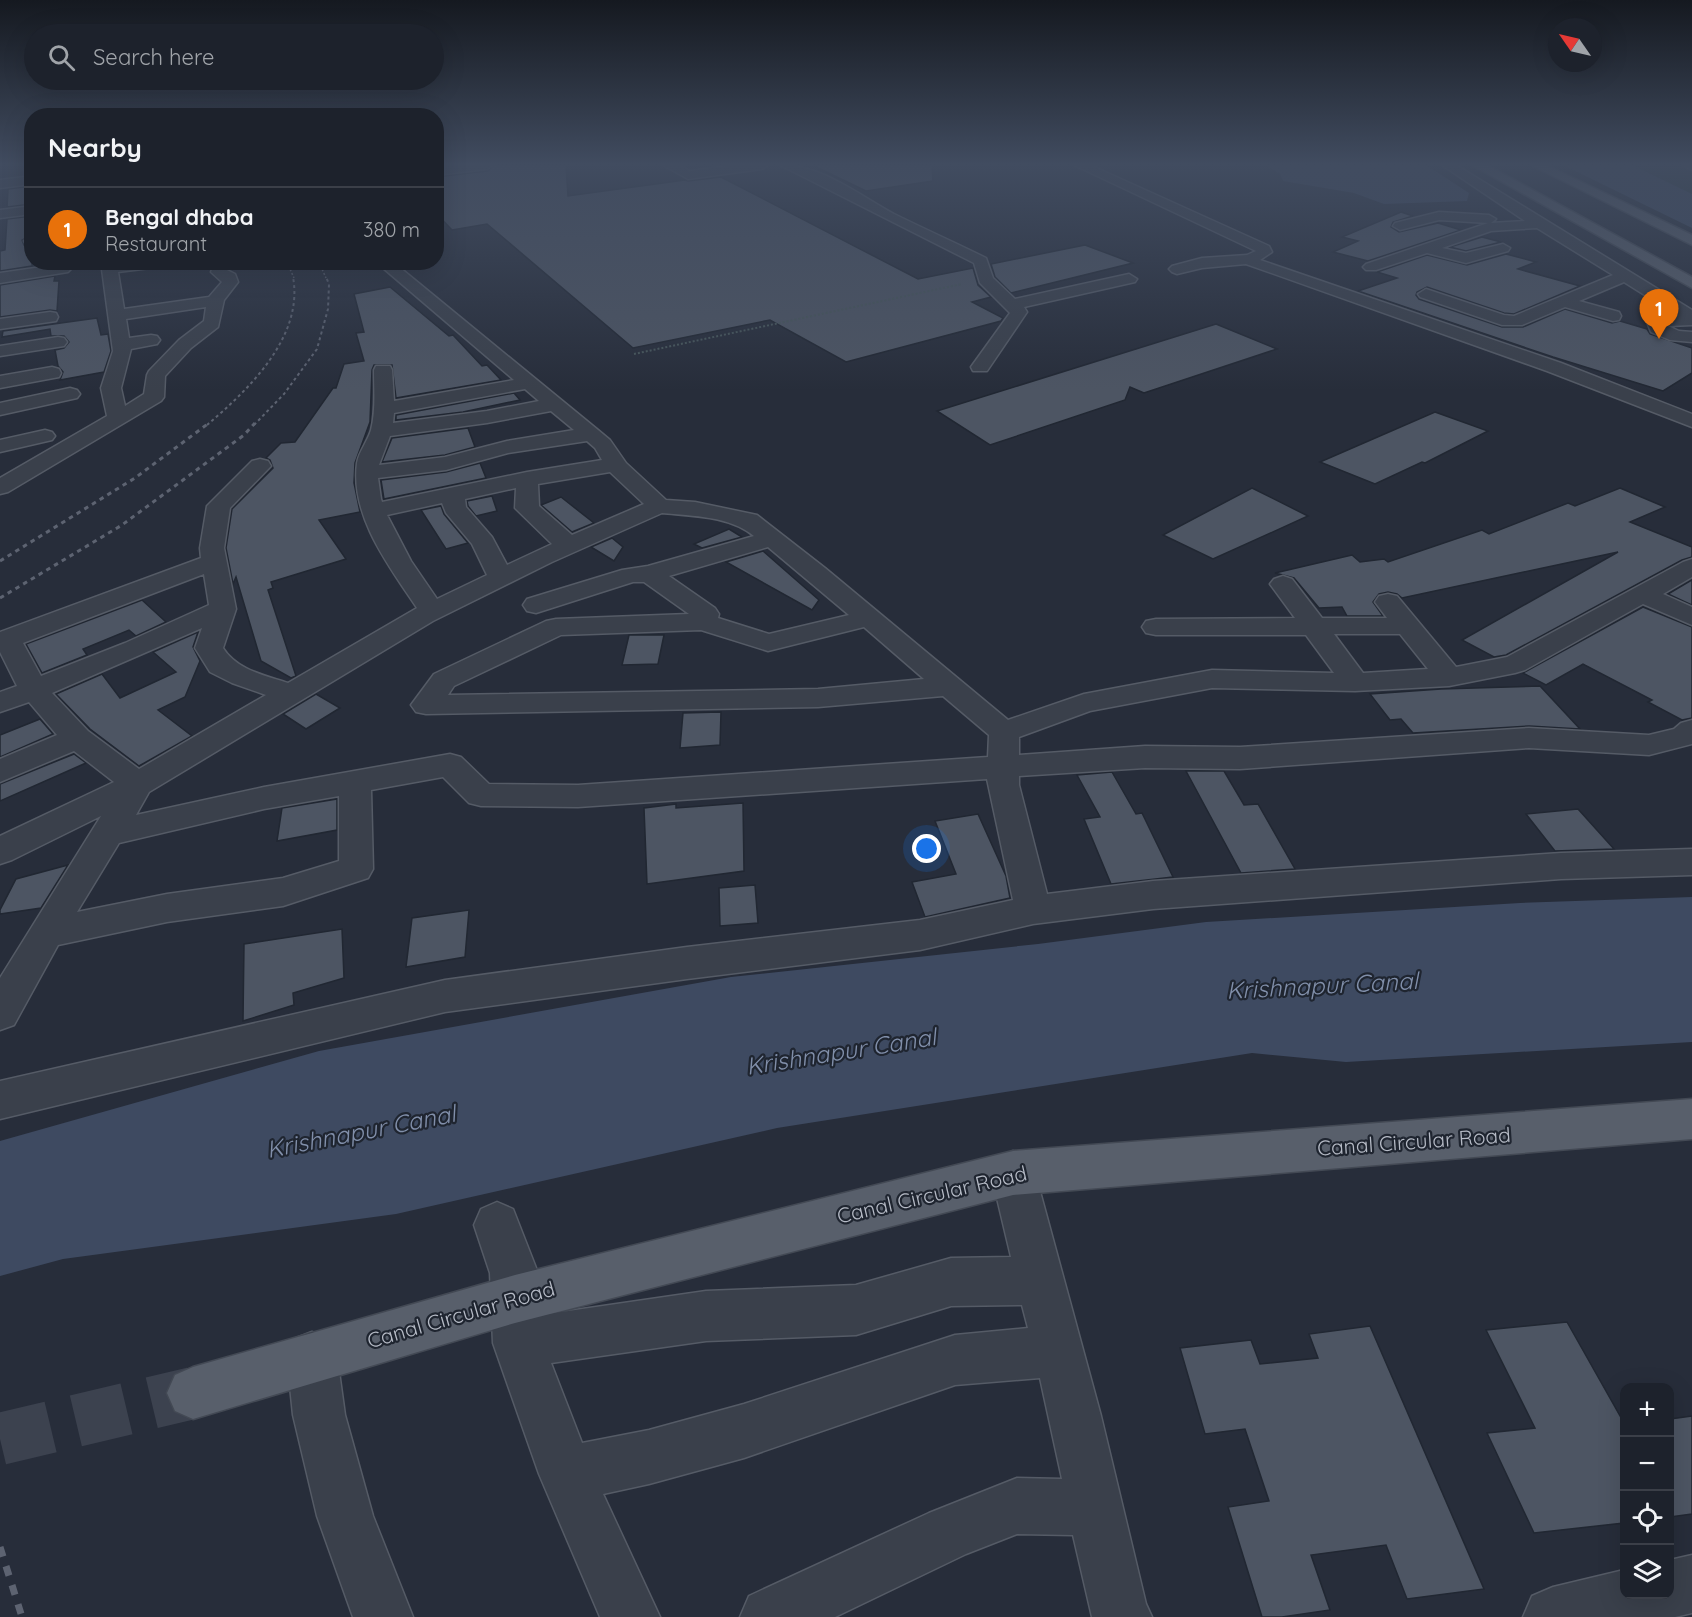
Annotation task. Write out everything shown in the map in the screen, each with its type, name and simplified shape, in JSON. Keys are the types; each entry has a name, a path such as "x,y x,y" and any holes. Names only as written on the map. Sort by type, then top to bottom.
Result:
{"main road":[{"path":"1583,240 1692,303"},
{"path":"1615,240 1692,283"},
{"name":"Canal Circular Road","path":"193,1394 312,1357 517,1321 1013,1173 1692,1119"}],"street":[{"path":"939,240 981,261 986,280 1018,312 980,367"},
{"path":"1177,269 1202,263 1250,259 1265,250 1244,240"},
{"path":"1371,267 1448,240"},
{"path":"1566,240 1692,318"},
{"path":"1425,248 1466,258 1503,248"},
{"path":"0,266 24,253"},
{"path":"1250,259 1252,262 1314,285 1591,381 1692,421"},
{"path":"111,270 122,351 111,388 118,419"},
{"path":"0,487 154,397 156,375 185,344 212,323 216,301 230,282 229,277 219,272 220,270"},
{"path":"393,270 603,444 616,464 659,506"},
{"path":"0,278 61,274 0,288"},
{"path":"1426,294 1509,321 1516,321 1604,283 1625,277"},
{"path":"1012,305 1129,279"},
{"path":"117,315 216,301"},
{"path":"1564,302 1614,316"},
{"path":"0,311 55,351"},
{"path":"1692,318 1656,322 1657,328 1669,334 1692,337"},
{"path":"0,324 55,351"},
{"path":"0,337 55,351"},
{"path":"121,345 151,340"},
{"path":"0,351 55,351"},
{"path":"0,367 55,351"},
{"path":"0,382 55,351"},
{"path":"0,398 55,351"},
{"path":"0,409 55,351"},
{"path":"383,369 384,409 381,431 368,461 367,473 373,511 402,567 433,612"},
{"path":"384,409 529,383"},
{"path":"381,431 488,417 554,404"},
{"path":"0,427 67,415"},
{"path":"367,473 446,463 507,447 591,434"},
{"path":"0,446 45,436"},
{"path":"373,511 527,479 616,464"},
{"path":"260,466 219,506 212,549 223,609 209,648 220,666 242,677 292,694"},
{"path":"527,479 527,508 569,546"},
{"path":"454,494 454,508 483,542 501,578"},
{"path":"0,851 138,784 433,612 569,546 659,506 695,509 748,520 773,538 1004,732"},
{"path":"536,605 631,575 649,574 773,538"},
{"path":"138,784 77,738 33,689 7,639 213,562"},
{"path":"1004,732 1084,703 1212,679 1355,682 1449,677 1515,664 1692,567"},
{"path":"649,574 706,614 703,622"},
{"path":"1282,584 1355,682"},
{"path":"1642,594 1692,617"},
{"path":"1388,602 1449,677"},
{"path":"0,703 135,649 223,609"},
{"path":"869,618 768,643 703,622 556,627 444,680 426,705 818,698 950,686"},
{"path":"1156,627 1312,624 1408,626"},
{"path":"108,833 264,798 450,765 481,795 578,796 1145,757 1240,758 1529,738 1649,745 1684,736 1692,730"},
{"path":"1004,732 1003,785 1033,910"},
{"path":"0,771 77,738"},
{"path":"46,933 167,908 283,892 356,869 355,782"},
{"path":"0,1013 46,933 138,784"},
{"path":"0,1100 445,996 687,963 920,935 1033,910 1153,895 1221,890 1561,866 1692,862"},
{"path":"1013,1173 1059,1351 1122,1617"},
{"path":"497,1225 514,1274 517,1321 567,1474 630,1617"},
{"path":"517,1321 856,1310 951,1282 1041,1281"},
{"path":"567,1474 649,1457 744,1431 955,1360 1059,1351"},
{"path":"312,1357 319,1415 345,1516 383,1617"},
{"path":"770,1617 949,1533 1017,1506 1095,1508"},
{"path":"1674,1588 1692,1584"},
{"path":"1553,1617 1627,1599"}],"path":[{"path":"634,354 986,280"}],"water":[{"name":"Krishnapur Canal","path":"1692,897 1692,1042 1346,1062 1252,1053 777,1128 396,1214 63,1259 0,1276 0,1141 319,1051 731,977 1038,944 1206,922 1520,903"}],"building":[{"path":"6,240 22,240 24,267 0,271 0,251 5,250"},
{"path":"506,240 844,240 918,279 973,268 978,285 991,297 972,302 1003,318 1001,321 846,362 770,320 633,348"},
{"path":"1356,240 1430,240 1368,261 1333,252 1358,241"},
{"path":"1471,240 1501,242 1466,251 1450,247"},
{"path":"1085,245 1133,263 1011,293 995,277 991,264"},
{"path":"1506,254 1536,262 1518,269 1580,286 1514,314 1504,313 1427,287 1417,292 1416,295 1419,299 1502,327 1523,327 1565,309 1612,323 1620,321 1647,329 1650,334 1692,348 1692,373 1663,391 1553,357 1358,291 1397,278 1377,272 1427,255 1467,265"},
{"path":"55,276 54,281 59,281 57,311 0,317 0,285"},
{"path":"390,287 449,336 453,335 482,366 487,365 501,380 396,398 392,365 374,365 370,422 355,463 354,483 360,512 319,520 346,559 271,582 273,588 268,590 296,676 291,678 261,661 236,577 233,584 226,548 232,509 273,468 270,460 266,458 281,443 295,442 333,388 336,388 344,364 364,361 356,333 364,332 354,294"},
{"path":"97,318 101,335 108,334 111,351 104,372 60,380 63,372 58,366 55,350 64,348 69,342 64,336 51,336 50,329 2,337 3,331"},
{"path":"1216,324 1277,349 1144,393 1130,387 1125,400 990,445 937,411"},
{"path":"514,393 520,400 463,412 396,420 396,415"},
{"path":"1435,412 1488,431 1425,463 1422,462 1375,484 1320,462"},
{"path":"468,428 475,447 445,455 382,462 392,438"},
{"path":"480,463 486,478 384,499 381,480 446,472"},
{"path":"1252,488 1308,516 1213,559 1163,535"},
{"path":"1620,488 1665,507 1630,522 1692,547 1692,557 1682,560 1506,655 1494,657 1462,640 1618,552 1402,598 1388,592 1379,594 1373,602 1383,616 1347,616 1342,607 1319,608 1294,578 1275,573 1352,555 1360,562 1384,559 1388,562 1482,530 1489,534 1568,503 1575,506"},
{"path":"492,496 497,511 476,516 468,506 467,501"},
{"path":"561,497 594,523 572,532 541,505"},
{"path":"441,506 444,514 468,543 446,549 421,510"},
{"path":"729,529 742,537 702,548 694,544"},
{"path":"612,538 623,547 614,561 591,547"},
{"path":"763,551 819,600 812,610 726,562"},
{"path":"1692,580 1692,605 1668,594"},
{"path":"142,600 166,622 136,636 129,630 83,649 87,655 42,673 26,644"},
{"path":"1643,607 1692,627 1692,718 1682,720 1648,702 1652,700 1583,664 1546,685 1523,673"},
{"path":"198,632 193,647 200,661 185,697 158,710 192,736 139,766 90,729 56,694 102,674 120,698 176,672 153,652"},
{"path":"629,635 664,635 658,664 622,665"},
{"path":"1540,686 1580,729 1529,726 1413,733 1401,719 1390,720 1370,694 1441,689"},
{"path":"316,694 340,708 306,729 283,714"},
{"path":"721,712 720,745 680,748 683,713"},
{"path":"40,719 53,734 0,757 0,735"},
{"path":"74,754 86,763 0,801 0,784"},
{"path":"1186,771 1224,771 1244,805 1258,804 1295,869 1241,873"},
{"path":"1112,772 1136,814 1142,813 1173,877 1111,884 1084,819 1100,817 1077,775"},
{"path":"337,799 337,830 277,841 282,808"},
{"path":"743,803 744,871 647,884 644,808 676,804 676,808"},
{"path":"1578,809 1614,849 1555,851 1526,814"},
{"path":"978,814 1006,876 1010,898 925,917 912,882 956,874 935,821"},
{"path":"68,865 41,908 0,914 16,879"},
{"path":"755,885 758,923 720,926 719,888"},
{"path":"469,910 465,957 406,967 412,918"},
{"path":"342,929 344,978 293,993 294,1005 243,1021 244,944"},
{"path":"1567,1322 1620,1416 1620,1523 1534,1533 1487,1433 1535,1428 1486,1330"},
{"path":"1370,1326 1484,1589 1407,1599 1386,1545 1311,1555 1330,1610 1282,1617 1262,1617 1228,1507 1269,1501 1245,1429 1205,1434 1180,1348 1251,1340 1260,1364 1318,1358 1309,1334"},
{"path":"1692,1416 1692,1514 1674,1516 1674,1437 1674,1418"}],"tunnel":[{"path":"0,1439 193,1393"}],"railway":[{"path":"290,270 294,278"},
{"path":"322,270 326,278"},
{"path":"207,425 239,396 270,360 290,321 294,299 293,277"},
{"path":"254,425 284,394 317,349 328,309 329,284 326,277"},
{"path":"0,561 135,478 209,423"},
{"path":"0,598 122,525 244,435 255,423"},
{"path":"0,1547 22,1617"}],"place":[{"name":"Bengal dhaba","path":"1659,339"}]}
